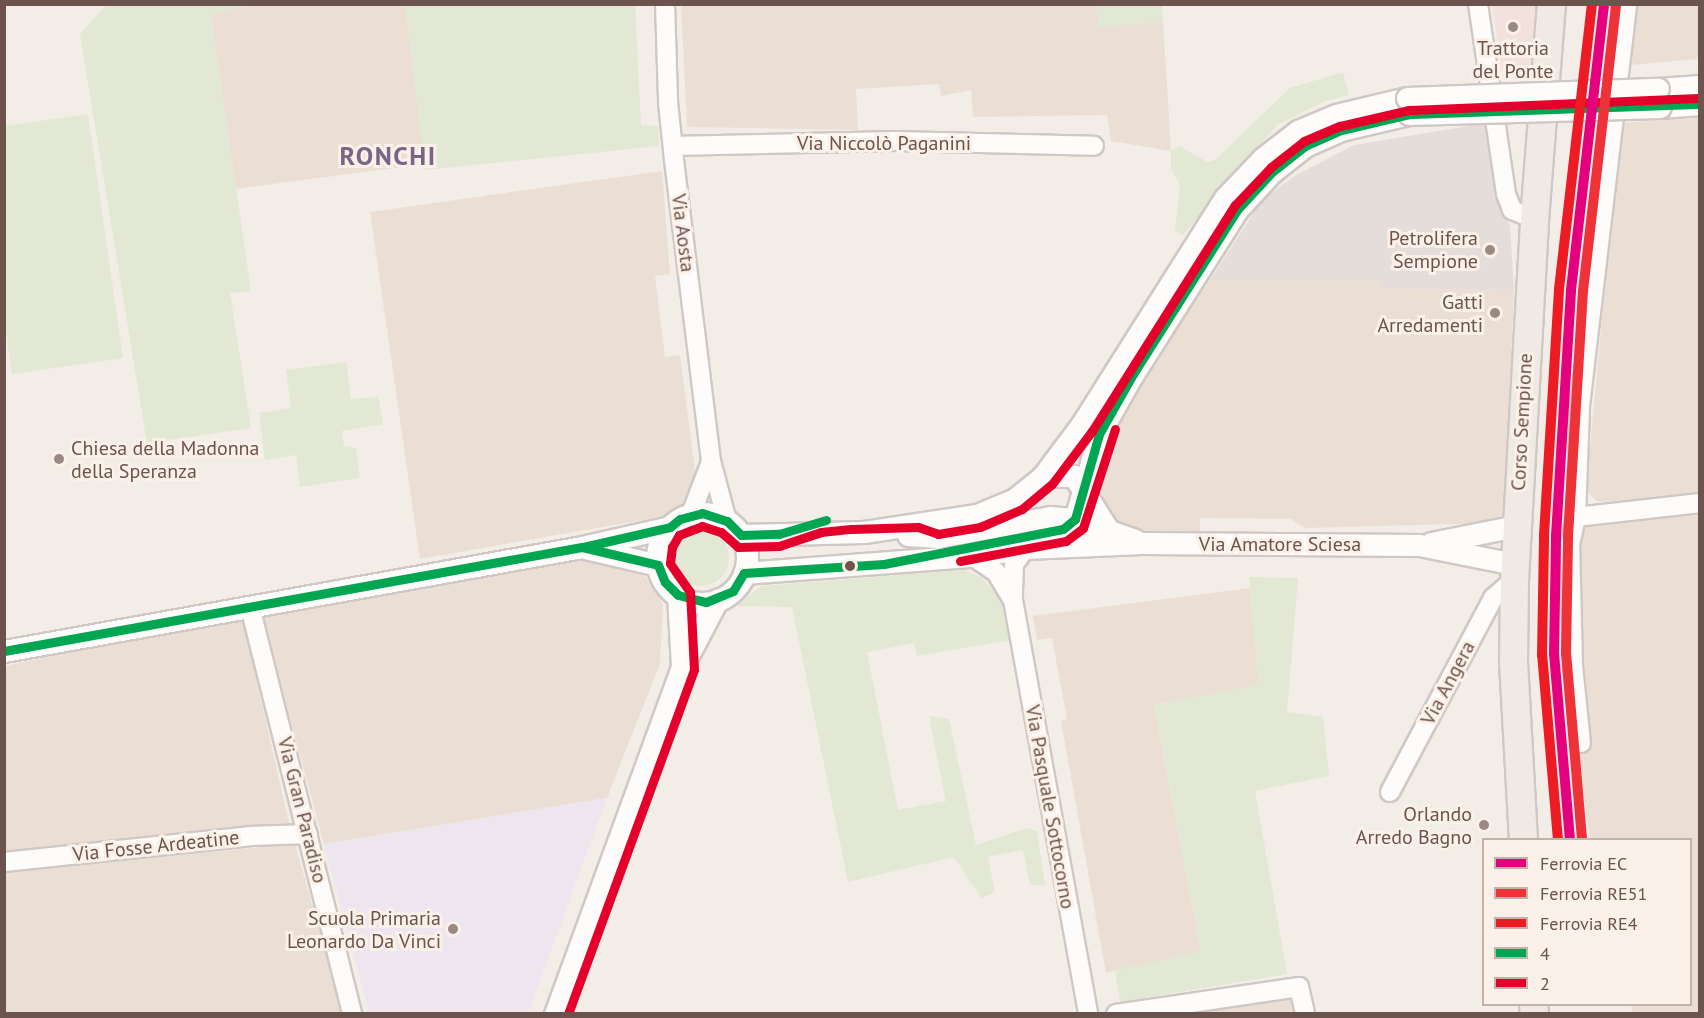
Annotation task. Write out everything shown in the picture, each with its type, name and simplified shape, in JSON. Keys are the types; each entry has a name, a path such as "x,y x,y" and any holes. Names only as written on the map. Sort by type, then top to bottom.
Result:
{"main road":[{"name":"Corso Sempione","path":"1523,838 1513,662 1514,572 1534,219 1551,4"}],"street":[{"name":"Via Aosta","path":"665,4 673,146 711,461 734,528"},
{"path":"1478,4 1506,194 1512,210 1534,219"},
{"path":"1581,743 1573,665 1570,545 1576,517 1581,396 1627,4"},
{"name":"Via Amatore Sciesa","path":"1659,98 1700,86"},
{"name":"Via Amatore Sciesa","path":"864,532 977,515 1015,499 1043,476 1082,424 1225,198 1248,174 1298,131 1336,115 1408,106 1659,98 1700,104"},
{"name":"Via Amatore Sciesa","path":"884,564 1063,529 1075,519 1083,487 1105,424 1237,210 1272,172 1305,146 1341,130 1408,106"},
{"name":"Via Niccolò Paganini","path":"673,146 896,141 1095,146"},
{"name":"Via Aosta","path":"691,514 711,461"},
{"path":"1043,476 1074,476 1107,528"},
{"path":"1576,517 1700,503"},
{"path":"4,651 582,547 670,527 691,514 713,514 734,528 747,553 744,573 733,591 717,600 694,602 678,595 665,582 658,565 660,543 670,527"},
{"name":"Via Amatore Sciesa","path":"734,528 938,537 1050,517 1075,519 1107,528 1141,543"},
{"name":"Via Amatore Sciesa","path":"744,573 884,564 972,556 1026,548 1141,543 1419,545 1516,526"},
{"name":"Via Amatore Sciesa","path":"1419,545 1514,572"},
{"path":"582,547 658,565"},
{"name":"Via Pasquale Sottocorno","path":"1026,548 1014,564 1013,600 1088,1014"},
{"name":"Via Pasquale Sottocorno","path":"972,556 996,572 1013,600"},
{"name":"Via Angera","path":"1390,792 1493,598 1514,572"},
{"path":"678,595 682,667"},
{"path":"555,1014 682,667 717,600"},
{"name":"Via Gran Paradiso","path":"250,607 352,1014"},
{"name":"Via Fosse Ardeatine","path":"4,862 250,836 308,834"},
{"path":"1116,1014 1299,987 1305,1014"}],"shaded area":[{"path":"254,4 405,5 425,164 236,189 211,15"},
{"path":"1097,4 1099,26 1163,22 1171,151 1111,141 1107,115 973,117 971,90 941,96 939,84 856,89 858,130 687,127 681,5"},
{"name":"Trattoria del Ponte","path":"1492,5 1542,5 1537,72 1502,70"},
{"path":"1637,5 1699,5 1699,59 1630,65"},
{"path":"1699,118 1699,498 1598,502 1586,491 1620,123"},
{"path":"1493,122 1503,215 1510,225 1514,290 1379,289 1379,280 1210,280 1262,200 1296,175 1354,145"},
{"path":"662,171 670,274 655,276 665,357 680,355 696,477 677,514 420,559 370,212"},
{"path":"1210,280 1379,280 1380,289 1514,290 1505,509 1496,523 1306,528 1290,519 1200,518 1200,535 1126,529 1112,521 1105,510 1101,487 1101,457 1127,402"},
{"path":"1699,515 1699,1013 1633,1013 1631,1006 1692,1006 1692,838 1590,838 1576,746 1577,526"},
{"path":"576,557 636,569 652,583 663,605 660,664 607,798 324,844 263,618 271,610"},
{"path":"1250,588 1259,685 1154,705 1201,952 1106,973 1061,721 1067,719 1052,638 1037,640 1033,616"},
{"path":"242,616 289,823 5,855 4,666"},
{"name":"Scuola Primaria Leonardo Da Vinci","path":"607,798 528,1013 369,1013 324,844"},
{"path":"295,844 343,1013 5,1014 5,871"},
{"path":"1293,996 1297,1014 1187,1014"}],"green space":[{"path":"107,4 254,5 211,15 251,291 230,293 251,428 147,443 80,34"},
{"path":"405,5 635,5 641,125 658,126 659,146 425,170"},
{"path":"1097,5 1162,5 1163,22 1099,27"},
{"path":"1343,72 1349,95 1325,101 1277,125 1183,235 1175,231 1180,185 1171,169 1171,151 1179,146 1207,162 1215,160 1290,88"},
{"path":"88,114 123,358 12,374 4,319 5,126"},
{"path":"346,362 351,399 378,397 383,424 342,431 344,446 356,448 360,478 300,487 296,455 265,460 259,413 291,408 286,370"},
{"path":"701,530 712,532 721,538 727,547 729,558 727,569 721,578 712,584 701,586 690,584 681,578 675,569 673,558 675,547 681,538 690,532"},
{"path":"964,570 980,577 1000,596 1011,640 917,656 914,643 867,652 898,810 946,801 929,716 949,719 976,845 1026,828 1037,831 1045,885 1030,885 1023,850 988,857 995,892 981,898 954,857 848,882 792,607 737,606 761,586"},
{"path":"1249,577 1298,578 1287,712 1323,717 1329,776 1255,791 1287,974 1120,1002 1115,970 1201,952 1154,705 1258,685"}],"rail line":[{"name":"RE4","path":"1558,838 1542,655 1544,535 1559,289 1592,4"},
{"name":"EC","path":"1570,838 1554,654 1556,536 1571,290 1604,4"},
{"name":"RE51","path":"1582,838 1566,654 1568,536 1583,291 1616,5"}],"transit line":[{"name":"2","path":"568,1014 694,670 690,592 670,563 672,547 679,535 702,526 721,532 738,547 779,546 821,532 851,529 918,527 938,534 980,527 1022,509 1052,484 1092,431 1235,205 1271,167 1304,141 1340,126 1409,110 1700,98"},
{"name":"4","path":"4,651 582,547 658,565 665,582 678,595 706,602 733,591 744,573 884,564 1063,529 1075,519 1099,434 1133,374 1237,210 1272,172 1305,146 1341,130 1409,114 1700,104"},
{"name":"2","path":"960,561 1066,541 1083,528 1115,429"},
{"name":"4","path":"583,547 670,527 680,519 702,513 727,521 741,535 779,534 826,520"}],"place":[{"name":"Trattoria del Ponte","path":"1513,27"},
{"name":"Petrolifera Sempione","path":"1490,250"},
{"name":"Gatti Arredamenti","path":"1495,313"},
{"name":"Chiesa della Madonna della Speranza","path":"59,459"},
{"name":"Orlando Arredo Bagno","path":"1484,825"},
{"name":"Scuola Primaria Leonardo Da Vinci","path":"453,929"}],"district":[{"name":"RONCHI","path":"388,156"}]}
